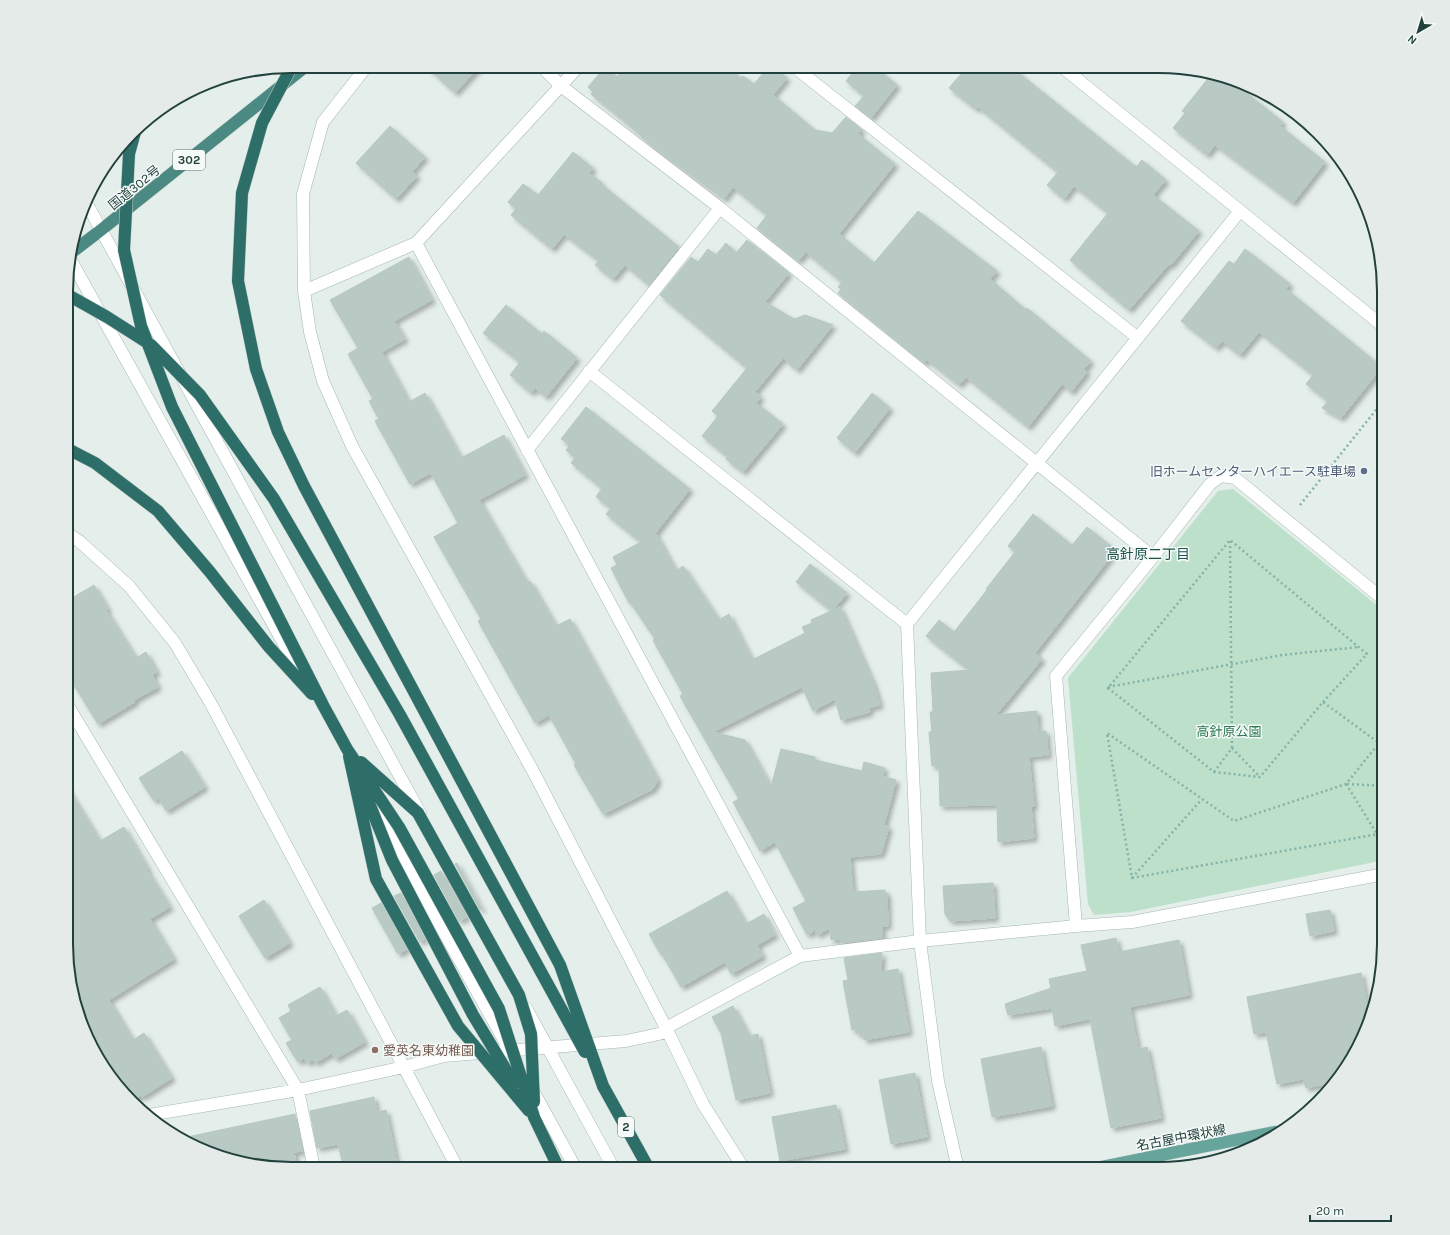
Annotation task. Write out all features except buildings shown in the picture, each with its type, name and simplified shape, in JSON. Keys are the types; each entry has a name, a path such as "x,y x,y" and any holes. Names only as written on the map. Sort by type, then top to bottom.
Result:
{"highway":[{"path":"288,73 262,123 242,193 238,281 256,369 278,432 304,486 560,965 604,1086"},
{"name":"国道302号","path":"77,249 297,73"},
{"path":"132,142 129,154 124,250 141,326 172,407 323,705 347,749 399,827 499,1009 534,1117"},
{"path":"73,298 107,317 152,346 200,395 274,499 400,715 604,1086"},
{"path":"73,452 95,463 158,511 210,572 269,647 323,705"},
{"path":"347,749 418,813 519,995 531,1034 534,1117"},
{"path":"347,749 376,879 458,1026 534,1117"},
{"path":"347,749 392,860 472,1015 534,1117 556,1162"},
{"name":"2","path":"604,1086 645,1162"}],"main road":[{"name":"名古屋中環状線","path":"1127,1162 1267,1134"}],"street":[{"path":"362,73 323,122 303,194 304,291 310,332 323,381 352,446 533,771 667,1030 703,1104 740,1162"},
{"path":"548,73 561,86 720,208 1036,465 1153,557"},
{"path":"304,291 416,243 573,73"},
{"path":"802,73 1138,338"},
{"path":"1070,73 1377,321"},
{"path":"527,450 720,208"},
{"path":"89,209 610,1162"},
{"path":"956,1162 938,1081 920,941 908,624 1240,211"},
{"path":"416,243 800,956"},
{"path":"74,267 572,1162"},
{"path":"589,371 908,624"},
{"path":"1076,926 1056,676 1153,557 1210,484 1221,476 1235,478 1377,594"},
{"path":"73,538 129,586 175,643 210,702 454,1162"},
{"path":"73,714 298,1090 313,1162"},
{"path":"155,1114 298,1090 404,1067 444,1056 626,1041 667,1030 800,956 920,941 1132,922 1377,875"}],"path":[{"path":"1297,509 1377,409"},
{"path":"1230,540 1367,654 1323,702 1260,777"},
{"path":"1214,772 1232,748 1230,540"},
{"path":"1108,688 1230,540"},
{"path":"1108,688 1282,655 1359,647"},
{"path":"1108,688 1214,772 1260,777"},
{"path":"1323,702 1377,742"},
{"path":"1132,878 1107,733 1234,821 1346,784 1377,786"},
{"path":"1346,784 1377,745"},
{"path":"1232,748 1260,777"},
{"path":"1132,878 1377,834 1346,784"},
{"path":"1132,878 1202,799"}],"green space":[{"name":"高針原公園","path":"1233,489 1377,605 1377,861 1131,912 1094,915 1088,904 1068,678 1218,491"}],"place":[{"name":"旧ホームセンターハイエース駐車場","path":"1364,471"},
{"name":"愛英名東幼稚園","path":"375,1050"}],"district":[{"name":"高針原二丁目","path":"1148,554"}]}
